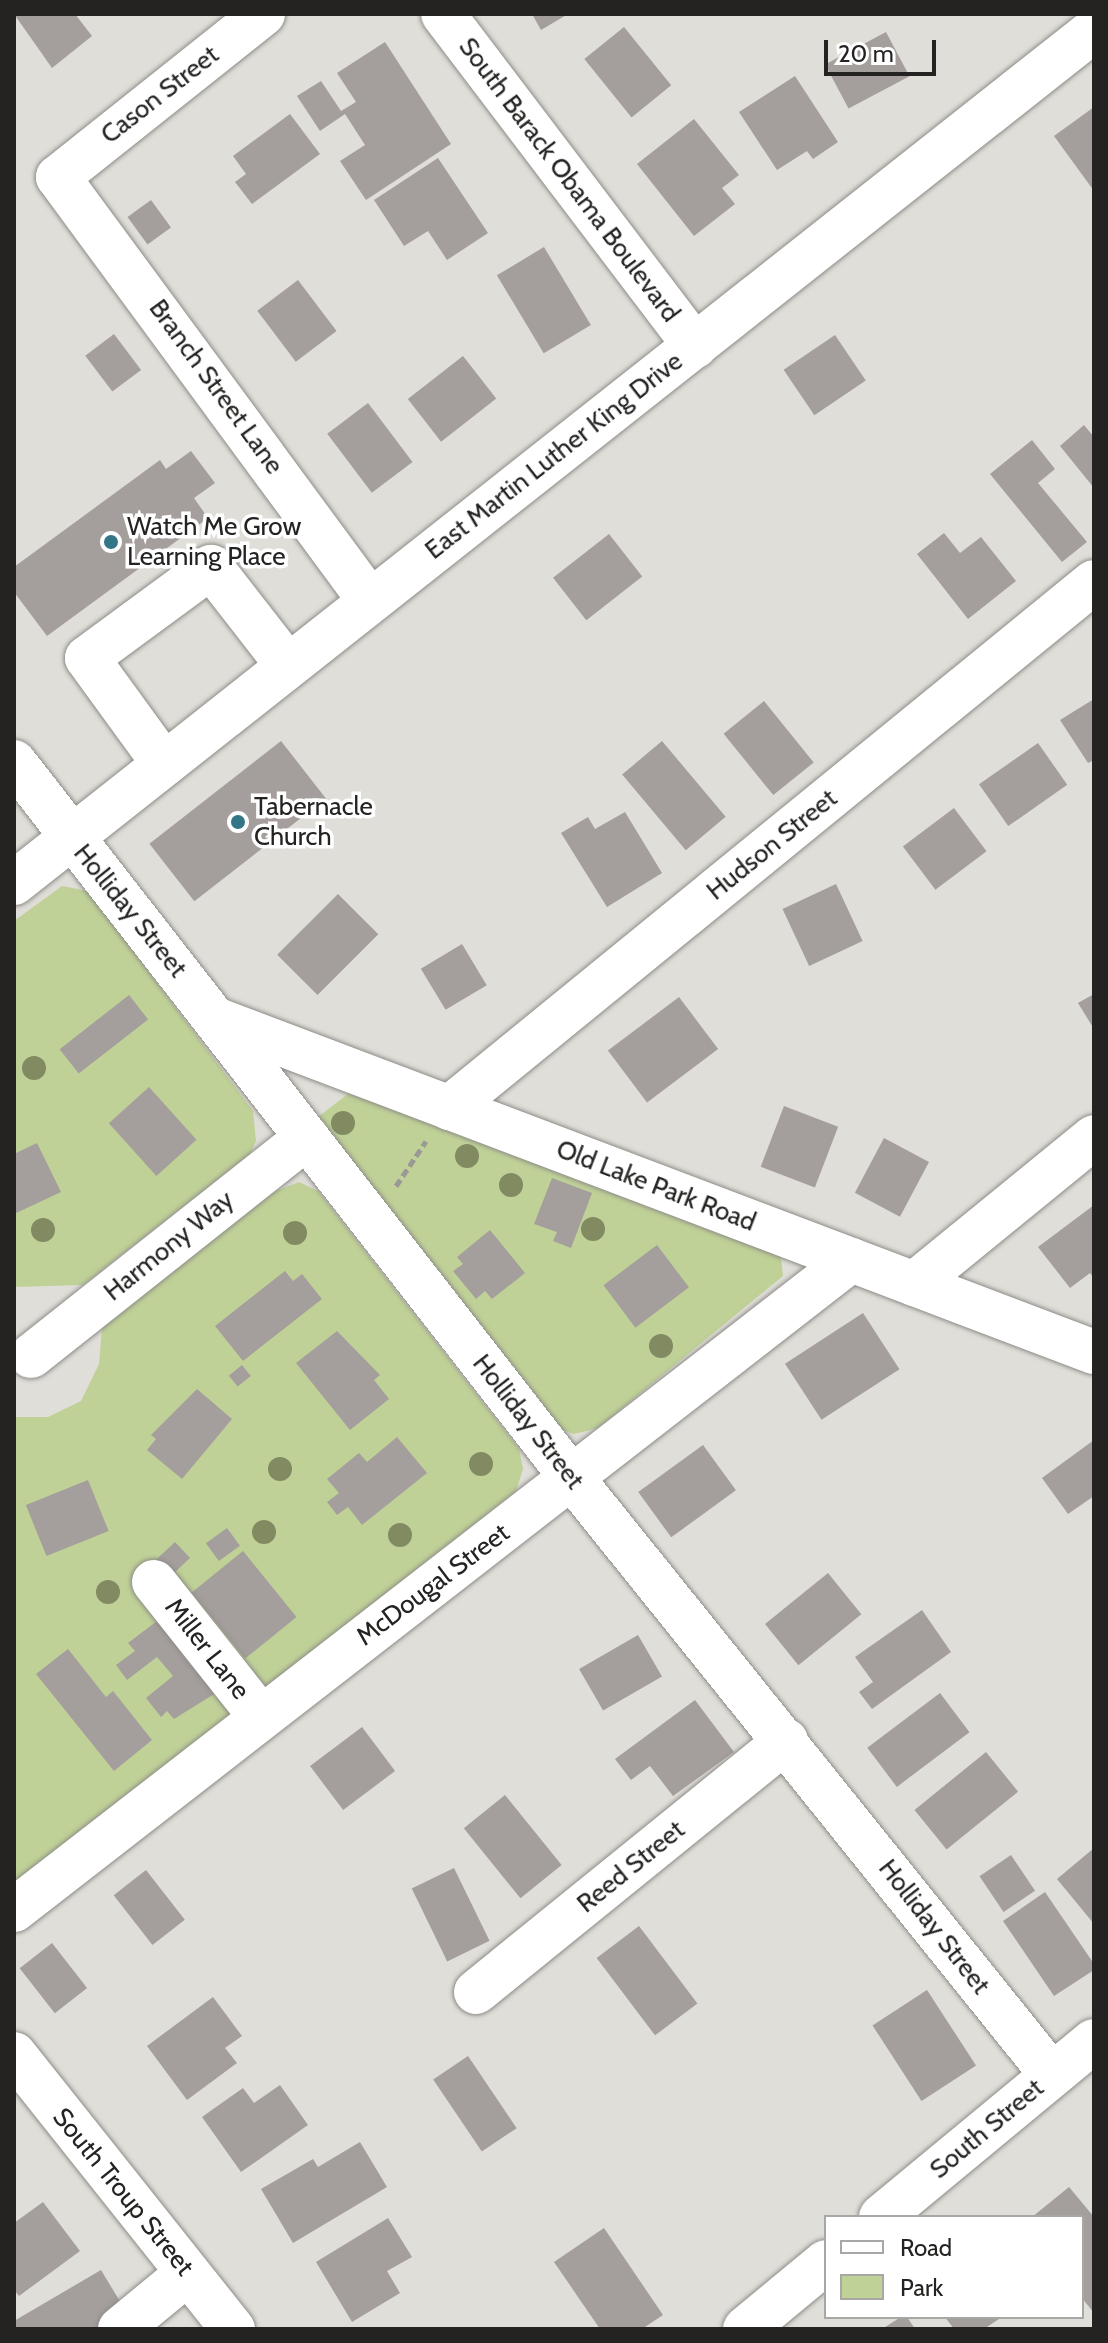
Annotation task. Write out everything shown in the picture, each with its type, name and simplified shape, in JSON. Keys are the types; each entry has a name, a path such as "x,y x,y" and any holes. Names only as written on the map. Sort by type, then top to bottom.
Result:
{"street":[{"name":"Cason Street","path":"58,177 263,14"},
{"name":"South Barack Obama Boulevard","path":"443,14 695,346"},
{"name":"East Martin Luther King Drive","path":"14,883 1094,30"},
{"name":"Branch Street Lane","path":"58,177 370,601"},
{"path":"164,764 87,658 211,567 288,666"},
{"name":"Hudson Street","path":"449,1108 1094,582"},
{"name":"Holliday Street","path":"14,762 572,1478 1052,2075"},
{"name":"Old Lake Park Road","path":"218,1020 1094,1352"},
{"name":"Harmony Way","path":"31,1356 307,1137"},
{"path":"914,1284 1094,1137"},
{"name":"McDougal Street","path":"14,1910 851,1260"},
{"name":"Miller Lane","path":"154,1582 261,1717"},
{"name":"Reed Street","path":"476,1992 786,1741"},
{"name":"South Street","path":"883,2215 1094,2041"},
{"name":"South Troup Street","path":"14,2054 233,2329"},
{"path":"745,2329 824,2264"},
{"path":"120,2329 188,2273"}],"path":[{"path":"372,1221 449,1108"}],"green space":[{"path":"62,886 88,891 253,1111 256,1141 250,1154 83,1285 14,1287 14,921"},
{"path":"357,1087 770,1245 781,1257 783,1276 598,1428 574,1434 562,1430 314,1120"},
{"path":"299,1182 318,1191 519,1449 523,1469 516,1491 14,1887 14,1417 48,1417 81,1401 99,1364 102,1329 112,1317 265,1195"}],"building":[{"path":"14,14 75,14 92,36 52,68"},
{"path":"532,14 568,14 541,30"},
{"path":"624,27 671,85 632,117 584,59"},
{"path":"886,32 909,76 849,109 825,64"},
{"path":"385,42 451,144 366,200 340,161 365,145 345,114 320,131 297,96 321,81 341,111 356,102 337,73"},
{"path":"795,76 838,142 813,159 807,151 777,170 739,112"},
{"path":"1094,107 1094,191 1054,136"},
{"path":"290,114 320,154 252,204 235,182 246,174 233,156"},
{"path":"694,119 739,175 722,188 735,204 694,236 637,164"},
{"path":"438,158 488,233 447,260 428,231 404,246 374,200"},
{"path":"151,200 171,228 148,245 128,217"},
{"path":"544,247 591,325 544,353 497,275"},
{"path":"298,280 337,331 296,362 257,311"},
{"path":"114,334 141,370 112,392 85,356"},
{"path":"835,335 866,381 814,415 784,370"},
{"path":"463,356 496,399 441,442 408,399"},
{"path":"368,403 413,462 372,493 327,434"},
{"path":"1084,425 1094,437 1094,488 1060,446"},
{"path":"1032,440 1055,469 1038,483 1087,542 1062,562 990,474"},
{"name":"Watch Me Grow Learning Place","path":"191,451 215,483 194,498 208,518 47,636 14,592 14,567 160,460 166,469"},
{"path":"944,533 960,553 981,537 1016,581 968,619 917,554"},
{"path":"609,534 642,577 586,620 553,578"},
{"path":"1094,699 1094,760 1088,763 1060,720"},
{"path":"764,701 814,762 773,795 724,734"},
{"name":"Tabernacle Church","path":"281,741 326,799 194,901 149,844"},
{"path":"662,741 726,817 686,850 622,774"},
{"path":"1038,743 1067,785 1008,826 979,784"},
{"path":"954,808 986,851 935,890 903,847"},
{"path":"625,812 662,873 607,907 561,833 588,817 595,829"},
{"path":"836,884 863,941 809,966 783,909"},
{"path":"338,894 378,934 317,995 277,955"},
{"path":"462,944 487,985 446,1010 421,969"},
{"path":"1094,994 1094,1029 1078,1003"},
{"path":"129,995 148,1019 79,1074 60,1049"},
{"path":"679,997 718,1049 647,1102 608,1051"},
{"path":"149,1087 197,1140 156,1176 109,1123"},
{"path":"784,1106 838,1127 815,1187 761,1167"},
{"path":"884,1138 929,1162 900,1217 855,1193"},
{"path":"37,1143 61,1192 14,1214 14,1154"},
{"path":"552,1178 592,1193 571,1248 553,1241 557,1232 534,1224"},
{"path":"1094,1205 1094,1278 1090,1273 1070,1288 1038,1247"},
{"path":"490,1230 525,1273 492,1299 485,1291 476,1299 453,1271 463,1264 457,1257"},
{"path":"657,1245 689,1287 635,1328 603,1285"},
{"path":"285,1271 293,1281 302,1274 322,1299 243,1361 215,1326"},
{"path":"863,1313 899,1369 821,1420 785,1364"},
{"path":"337,1331 380,1375 374,1380 389,1399 350,1430 296,1363"},
{"path":"242,1365 251,1376 238,1387 229,1376"},
{"path":"197,1389 232,1419 182,1479 147,1450 156,1439 151,1435"},
{"path":"397,1437 427,1473 362,1525 348,1507 337,1515 327,1502 339,1493 327,1479 359,1453 367,1462"},
{"path":"1094,1440 1094,1496 1068,1514 1042,1478"},
{"path":"703,1445 736,1490 671,1537 638,1492"},
{"path":"88,1480 109,1531 46,1556 26,1505"},
{"path":"227,1528 240,1546 219,1561 206,1543"},
{"path":"175,1542 190,1558 170,1577 155,1560"},
{"path":"243,1551 296,1617 245,1659 192,1593"},
{"path":"828,1573 861,1614 798,1665 765,1624"},
{"path":"922,1610 951,1652 872,1709 859,1692 873,1682 855,1657"},
{"path":"161,1618 219,1691 174,1719 167,1711 161,1717 146,1698 173,1676 157,1657 127,1680 116,1665 135,1651 128,1643"},
{"path":"638,1635 662,1677 603,1711 579,1669"},
{"path":"68,1649 106,1697 113,1691 152,1740 114,1771 36,1674"},
{"path":"940,1693 969,1732 897,1787 867,1748"},
{"path":"695,1700 734,1752 673,1796 650,1766 631,1780 615,1759"},
{"path":"362,1727 395,1771 343,1810 310,1766"},
{"path":"986,1752 1018,1792 947,1850 915,1810"},
{"path":"505,1795 562,1865 520,1898 464,1828"},
{"path":"1094,1848 1094,1924 1057,1879"},
{"path":"1011,1855 1035,1891 1004,1912 979,1876"},
{"path":"454,1868 490,1941 447,1961 412,1889"},
{"path":"146,1870 185,1920 152,1945 114,1895"},
{"path":"1045,1892 1094,1964 1094,1970 1054,1996 1003,1921"},
{"path":"639,1926 697,2003 655,2035 597,1958"},
{"path":"52,1943 87,1988 55,2013 20,1968"},
{"path":"927,1990 976,2065 922,2101 872,2025"},
{"path":"213,1997 242,2036 225,2048 237,2063 187,2100 147,2046"},
{"path":"468,2056 517,2128 482,2152 433,2079"},
{"path":"280,2085 308,2125 241,2172 202,2117 243,2088 254,2103"},
{"path":"360,2142 387,2187 293,2243 261,2189 313,2159 318,2167"},
{"path":"1069,2187 1094,2217 1094,2313 1084,2300 1084,2215 1034,2215"},
{"path":"43,2202 80,2251 19,2296 14,2290 14,2223"},
{"path":"388,2218 412,2257 387,2271 400,2293 352,2322 316,2262"},
{"path":"604,2228 663,2315 642,2329 600,2329 554,2262"},
{"path":"101,2270 127,2313 99,2329 14,2329 14,2321"},
{"path":"898,2319 908,2319 915,2329 882,2329"},
{"path":"946,2319 999,2319 984,2329 954,2329"}],"place":[{"name":"Watch Me Grow Learning Place","path":"111,542"},
{"name":"Tabernacle Church","path":"238,822"}]}
